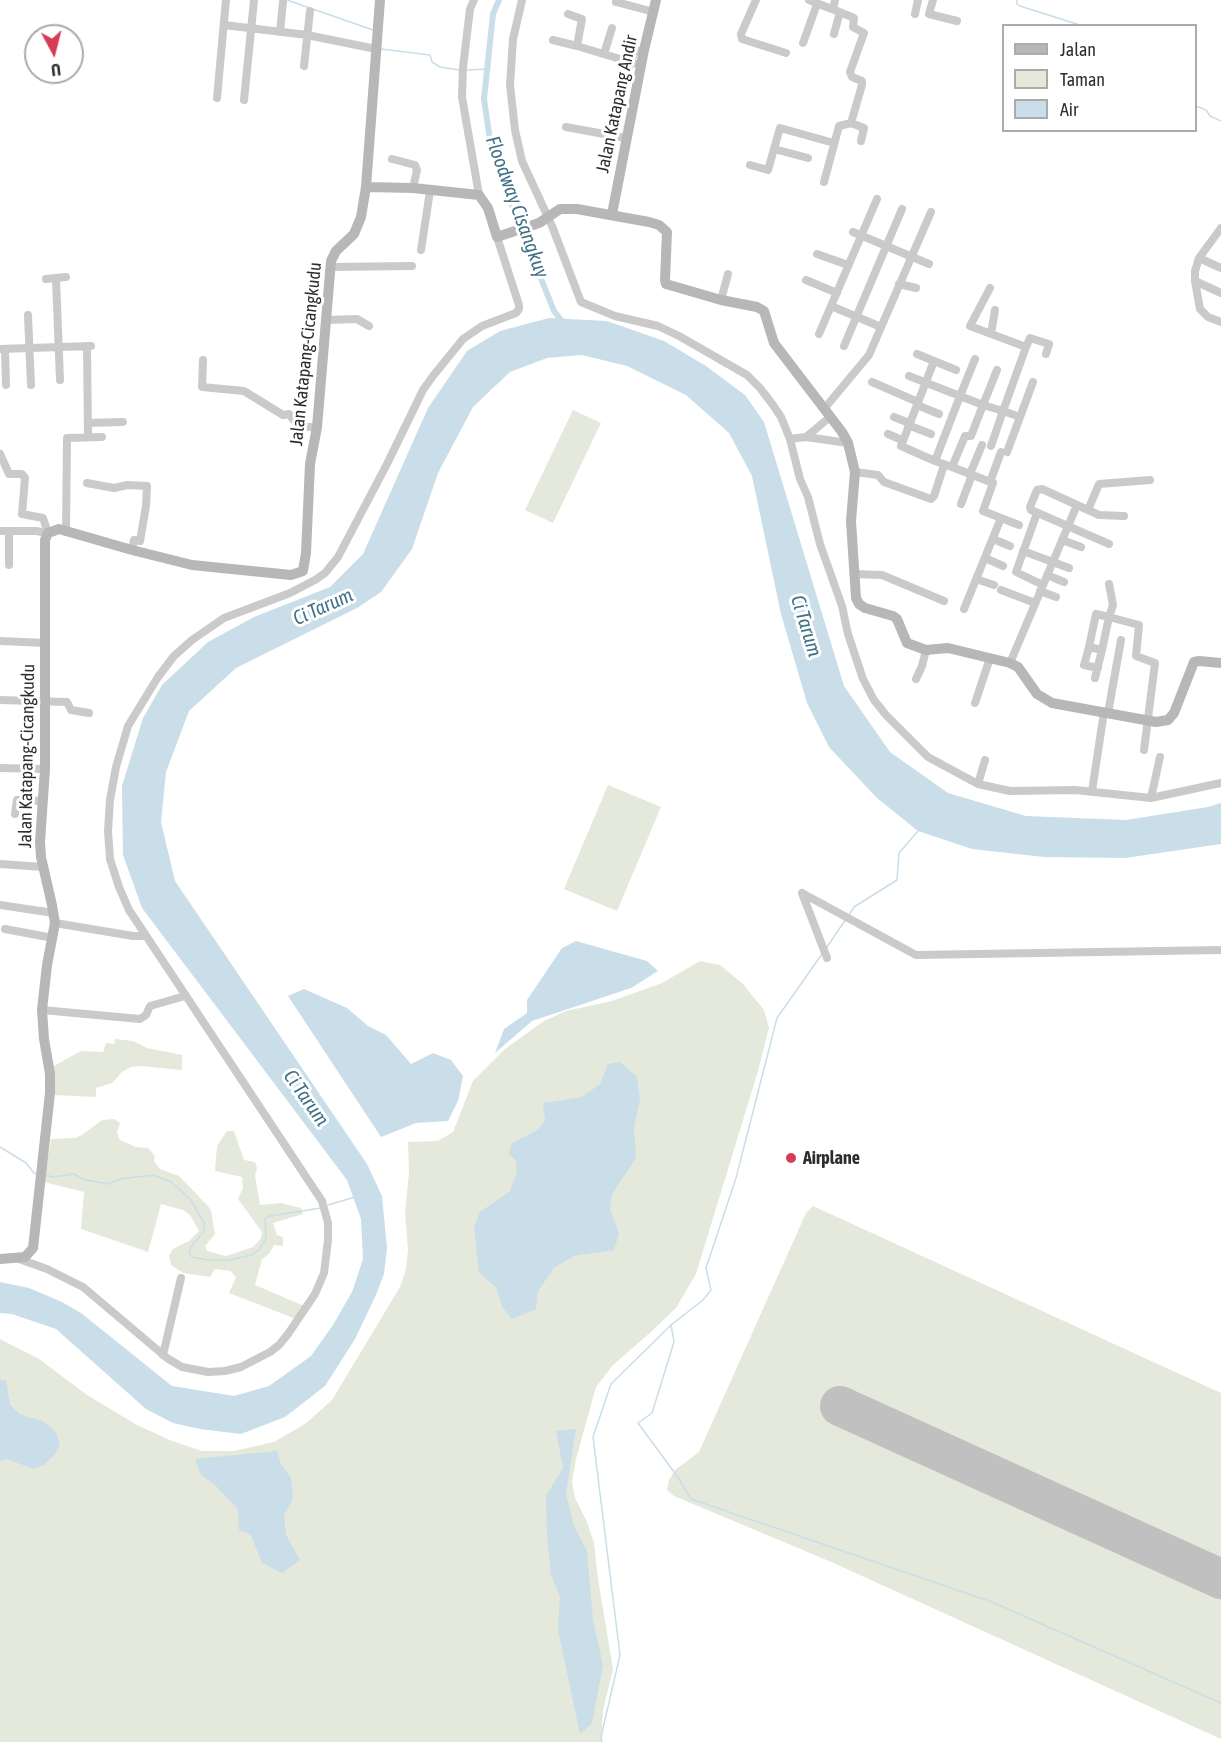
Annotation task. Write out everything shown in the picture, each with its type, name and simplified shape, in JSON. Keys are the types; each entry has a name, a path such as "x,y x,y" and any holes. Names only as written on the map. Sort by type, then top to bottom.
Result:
{"street":[{"path":"217,98 226,0"},
{"path":"244,100 254,0"},
{"name":"Jalan Katapang-Cicangkudu","path":"303,571 306,553 310,464 317,427 330,267 336,250 354,234 358,227 366,187 381,0"},
{"path":"0,1259 18,1259 47,1269 83,1287 163,1355 182,1367 208,1372 225,1371 255,1361 279,1345 315,1294 324,1273 328,1240 326,1212 322,1201 129,910 118,887 111,865 109,848 110,800 116,767 128,726 158,677 174,656 192,640 224,618 290,593 325,573 338,557 423,390 433,376 463,339 482,326 516,313 519,309 502,236 479,195 462,97 470,9 474,0"},
{"path":"522,0 513,39 510,85 515,130 522,161 543,220 581,302 615,316 658,326 747,375 773,405 790,439 800,479 808,497 820,544 842,606 848,634 863,679 874,700 886,715 927,757 978,784 1010,791 1092,791 1151,798 1221,783"},
{"name":"Jalan Katapang Andir","path":"612,214 627,138 635,63 644,50 656,0"},
{"path":"756,0 741,34 742,39 786,53"},
{"path":"834,34 837,11 835,0"},
{"path":"915,14 918,0"},
{"path":"933,0 929,14 957,21"},
{"path":"280,32 283,2"},
{"path":"616,2 654,12"},
{"path":"803,43 813,2 853,17 853,27 864,33 850,72 852,77 861,80 862,83 851,123"},
{"path":"304,66 310,10"},
{"path":"568,14 582,19 577,46"},
{"path":"224,25 307,35 376,49"},
{"path":"604,54 612,28"},
{"path":"553,40 635,63 627,75"},
{"path":"824,182 840,124 851,123 864,128 861,141"},
{"path":"566,128 627,138"},
{"path":"750,165 768,170 780,129 834,143"},
{"path":"774,149 808,158"},
{"path":"392,159 415,165 417,170 413,188"},
{"path":"366,187 413,188 479,195"},
{"path":"421,250 430,191"},
{"path":"819,334 848,265 857,234 877,199"},
{"path":"502,236 543,220 560,209 612,214 649,222 665,230 668,236 666,284 721,300 757,307 764,311 774,343 848,443 855,472 851,521 856,598 859,604 869,610 893,615 899,623 905,640 926,650 948,648 1010,663 1018,667 1046,701 1148,721 1168,720 1174,713 1194,662 1221,663"},
{"path":"844,346 902,209"},
{"path":"806,437 827,413 869,356 931,212"},
{"path":"1221,228 1218,238 1199,258 1195,271 1200,309 1208,317 1221,322"},
{"path":"857,234 929,264"},
{"path":"817,254 848,265"},
{"path":"1199,258 1221,268"},
{"path":"330,267 412,266"},
{"path":"721,300 728,274"},
{"path":"46,279 66,277"},
{"path":"56,279 60,380"},
{"path":"806,280 837,293"},
{"path":"1195,281 1221,293"},
{"path":"899,284 916,288"},
{"path":"990,288 970,326 1026,347"},
{"path":"831,306 881,327"},
{"path":"991,334 996,310"},
{"path":"28,315 31,385"},
{"path":"327,320 357,320 369,326"},
{"path":"991,446 1030,338 1049,344 1046,354"},
{"path":"6,385 3,349 89,346 88,437"},
{"path":"917,354 956,370"},
{"path":"935,461 975,359"},
{"path":"203,360 202,387 244,392 283,415 289,414 302,427 317,427"},
{"path":"934,361 901,447 993,483 983,511 1019,525"},
{"path":"855,472 876,474 884,482 931,500 964,437 971,436 996,370"},
{"path":"909,376 1020,417"},
{"path":"872,382 939,414"},
{"path":"990,482 1020,417 1033,382"},
{"path":"894,417 931,434"},
{"path":"88,423 123,422"},
{"path":"888,434 902,440"},
{"path":"66,531 67,438 102,437"},
{"path":"790,439 806,437 848,443"},
{"path":"961,504 982,445"},
{"path":"0,457 9,474 22,474 25,478 22,514 43,518 48,534"},
{"path":"1088,510 1099,484 1150,480"},
{"path":"87,483 114,488 127,485 147,486 140,541 134,540 132,550"},
{"path":"1109,544 1067,528 1030,508 1037,490 1040,489 1099,515 1124,516"},
{"path":"1010,663 1077,505"},
{"path":"1037,513 1016,572 1056,597"},
{"path":"964,609 1001,518"},
{"path":"48,534 54,530 66,531 192,565 291,575 303,571 304,575 315,580"},
{"path":"0,531 36,531 48,534"},
{"path":"9,531 9,566"},
{"name":"Jalan Katapang-Cicangkudu","path":"18,1259 30,1253 33,1248 51,1082 42,1010 54,918 40,842 45,769 46,703 44,546 48,534"},
{"path":"993,539 1010,546"},
{"path":"1062,540 1081,547"},
{"path":"1023,551 1069,568"},
{"path":"985,558 1003,566"},
{"path":"854,574 882,575 944,601"},
{"path":"1047,575 1064,582"},
{"path":"976,579 1035,603"},
{"path":"1095,678 1113,605 1109,584"},
{"path":"842,606 859,604"},
{"path":"1098,668 1084,665 1096,614 1139,625 1136,656 1155,663 1144,750"},
{"path":"1093,627 1106,630"},
{"path":"1092,791 1121,640"},
{"path":"0,641 46,643"},
{"path":"1089,647 1102,650"},
{"path":"916,679 926,650"},
{"path":"975,703 990,658"},
{"path":"0,700 67,702 71,710 89,713"},
{"path":"1151,798 1160,757"},
{"path":"978,784 985,760"},
{"path":"0,768 45,769"},
{"path":"15,814 17,800 43,801"},
{"path":"0,864 43,867"},
{"path":"827,958 802,893 916,955 1221,950"},
{"path":"0,905 133,936 146,936"},
{"path":"5,929 53,938"},
{"path":"42,1010 140,1019 146,1015 150,1006 185,996"},
{"path":"163,1355 181,1278"}],"green space":[{"path":"573,410 601,423 553,523 525,510"},
{"path":"608,785 661,807 617,911 564,889"},
{"path":"700,961 720,965 743,984 764,1010 769,1028 696,1274 676,1308 613,1365 596,1387 576,1459 572,1482 575,1498 594,1543 613,1669 603,1710 601,1742 0,1742 0,1339 39,1359 87,1395 137,1425 172,1441 202,1451 234,1451 274,1442 305,1424 332,1400 400,1287 406,1269 408,1250 405,1213 409,1173 408,1142 438,1141 453,1132 473,1081 505,1049 544,1021 566,1011 612,1001 662,983"},
{"path":"115,1039 133,1041 147,1048 182,1055 182,1070 131,1067 122,1072 112,1083 96,1088 96,1097 54,1095 52,1067 81,1051 103,1052 106,1043 114,1044"},
{"path":"114,1119 120,1123 117,1133 120,1140 136,1147 148,1148 155,1156 154,1161 160,1169 179,1176 208,1206 215,1234 205,1246 207,1251 226,1256 253,1247 261,1238 262,1232 238,1199 243,1188 242,1177 215,1171 217,1146 227,1131 234,1131 244,1160 255,1162 260,1205 281,1203 301,1208 303,1214 273,1223 277,1235 283,1237 283,1246 274,1245 269,1254 262,1259 255,1285 304,1306 296,1319 229,1293 236,1277 230,1271 215,1269 210,1277 183,1273 171,1265 169,1256 173,1249 189,1241 199,1231 190,1215 183,1210 161,1204 148,1252 81,1229 84,1192 44,1182 51,1139 75,1138 102,1120"},
{"path":"813,1206 1221,1393 1221,1739 829,1561 674,1496 667,1490 669,1480 675,1470 699,1452 806,1213"}],"water":[{"name":"Ci Tarum","path":"549,318 607,321 664,341 706,366 745,395 764,422 844,686 890,752 948,793 1026,816 1126,820 1221,803 1221,844 1125,858 1044,857 972,849 918,831 877,798 829,747 807,703 781,614 752,476 729,433 686,395 627,366 582,355 547,358 510,372 473,407 438,473 412,549 381,592 357,608 236,668 189,711 166,772 161,822 175,881 367,1164 382,1196 387,1248 384,1274 376,1295 355,1339 325,1386 285,1417 241,1434 173,1423 146,1409 56,1329 12,1314 0,1313 0,1282 29,1288 81,1313 172,1386 234,1396 269,1386 311,1356 333,1325 352,1292 363,1259 361,1219 347,1180 142,908 123,855 122,786 143,718 162,685 208,642 254,617 330,587 363,554 428,408 467,351 500,331"},
{"path":"576,941 647,961 658,971 631,988 532,1021 495,1053 504,1029 527,1013 527,1000 562,948"},
{"path":"304,989 347,1008 368,1026 386,1035 411,1064 433,1053 451,1060 463,1076 458,1101 448,1121 416,1123 381,1137 288,996"},
{"path":"620,1062 637,1077 640,1099 634,1129 636,1158 612,1194 610,1209 619,1234 614,1250 574,1256 554,1268 538,1291 536,1309 512,1319 502,1307 496,1287 479,1273 474,1227 480,1212 510,1191 517,1172 516,1161 509,1154 512,1143 539,1129 545,1120 543,1103 582,1097 600,1084 608,1064"},
{"path":"0,1380 6,1380 10,1405 21,1415 43,1421 56,1432 60,1445 44,1465 34,1469 6,1459 0,1462"},
{"path":"576,1429 566,1494 574,1526 587,1551 593,1620 603,1665 592,1723 580,1734 558,1630 560,1596 551,1575 546,1496 563,1468 556,1431"},
{"path":"277,1451 281,1464 291,1478 293,1499 284,1515 286,1535 300,1560 282,1573 262,1563 251,1535 239,1530 238,1509 215,1485 201,1475 195,1459"}],"waterway":[{"path":"287,0 373,30"},
{"name":"Floodway Cisangkuy","path":"499,0 493,14 484,99 491,147 554,311 564,324"},
{"path":"1017,0 1020,6 1077,24"},
{"path":"381,49 430,55 432,62 440,67 459,70"},
{"path":"467,70 487,69"},
{"path":"1197,106 1221,121"},
{"path":"849,915 854,907 897,880 899,853 919,830"},
{"path":"827,947 846,919"},
{"path":"602,1742 601,1737 620,1655 593,1437 611,1384 671,1325 703,1300 711,1290 706,1268 736,1178 777,1018 822,954"},
{"path":"0,1147 26,1163 34,1173 38,1174"},
{"path":"45,1175 53,1177 74,1174 82,1179 108,1184 120,1179 153,1175 171,1182 191,1200 204,1223 204,1231 189,1253 192,1257 208,1260 230,1260 251,1255 259,1250 266,1238 265,1218 321,1208"},
{"path":"328,1205 355,1197"},
{"path":"671,1325 674,1342 652,1413 638,1423 691,1499 992,1602 1221,1703"}],"runway":[{"path":"840,1406 1221,1579"}],"place":[{"name":"Airplane","path":"791,1158"}]}
